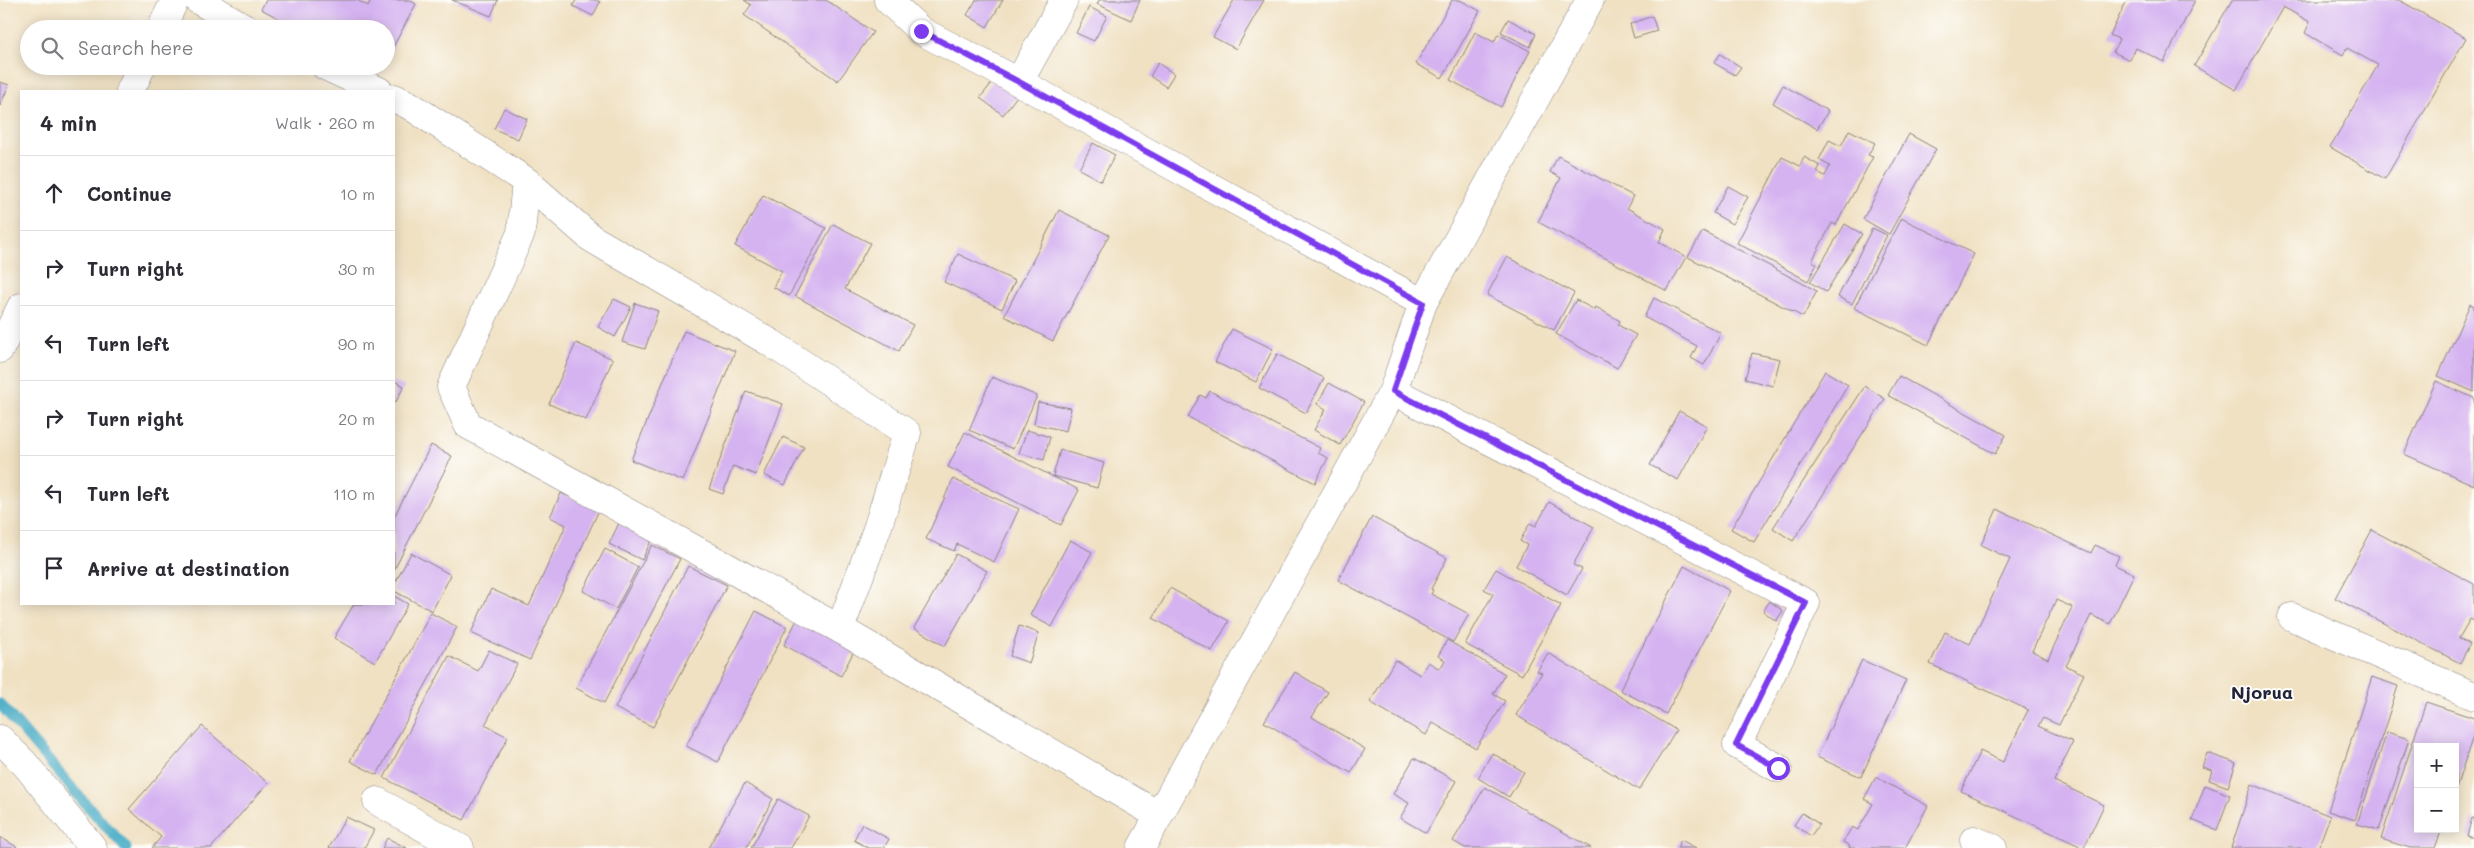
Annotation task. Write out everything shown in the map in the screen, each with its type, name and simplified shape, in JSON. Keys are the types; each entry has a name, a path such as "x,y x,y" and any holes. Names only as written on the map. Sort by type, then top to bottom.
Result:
{"street":[{"path":"165,20 175,0"},
{"path":"198,0 231,20"},
{"path":"888,0 921,31 1019,82 1423,303"},
{"path":"1019,82 1064,0"},
{"path":"1140,848 1393,391 1423,303 1590,0"},
{"path":"130,90 138,75"},
{"path":"344,75 377,90"},
{"path":"395,98 409,105 526,181 591,238 771,343 906,432 878,526 840,629"},
{"path":"526,181 521,233 451,387 468,425 840,629 1158,815"},
{"path":"0,349 20,309"},
{"path":"1393,391 1806,603 1736,745 1778,768"},
{"path":"2292,617 2471,688"},
{"path":"0,739 25,764 94,848"},
{"path":"377,801 460,848"}],"building":[{"path":"266,0 357,0 368,6 371,0 409,0 416,4 395,43 395,20 282,20 261,9"},
{"path":"452,0 498,0 491,16"},
{"path":"576,0 597,0 600,2 593,16 573,6"},
{"path":"744,0 826,0 873,32 838,81 744,15 751,5"},
{"path":"976,0 1003,0 987,27 967,15"},
{"path":"1099,0 1140,0 1131,20 1097,4"},
{"path":"1234,0 1264,0 1236,49 1213,37"},
{"path":"1452,0 1460,0 1480,11 1442,78 1416,64"},
{"path":"2127,0 2195,0 2164,62 2136,48 2130,60 2113,52 2119,39 2110,35"},
{"path":"2232,0 2399,0 2466,38 2385,179 2330,147 2378,65 2347,48 2343,55 2305,33 2310,22 2283,7 2236,90 2194,66"},
{"path":"1089,7 1107,16 1094,41 1076,33"},
{"path":"1652,16 1657,31 1634,38 1630,24"},
{"path":"1508,19 1536,34 1530,47 1501,32"},
{"path":"1475,32 1494,42 1498,34 1530,51 1501,107 1450,80"},
{"path":"1720,54 1741,67 1735,75 1714,63"},
{"path":"1158,63 1174,74 1166,87 1150,76"},
{"path":"995,79 1017,96 1003,115 980,98"},
{"path":"0,82 9,85 0,106"},
{"path":"1783,85 1828,111 1817,129 1773,103"},
{"path":"504,108 527,119 518,139 494,129"},
{"path":"1849,130 1875,143 1868,155 1873,157 1836,225 1832,223 1812,261 1817,264 1808,281 1737,243 1782,157 1800,166 1804,157 1820,166 1817,172 1825,176 1830,166 1819,160 1829,140 1841,146"},
{"path":"1909,134 1936,149 1889,234 1863,219"},
{"path":"1093,143 1115,155 1101,181 1079,169"},
{"path":"1558,156 1633,196 1627,208 1665,229 1659,242 1686,257 1667,291 1538,222 1561,178 1550,172"},
{"path":"1728,186 1748,197 1732,224 1713,213"},
{"path":"763,195 826,228 789,296 773,287 782,271 735,246"},
{"path":"1059,210 1109,235 1053,341 1004,316"},
{"path":"1901,218 1974,254 1928,345 1854,308"},
{"path":"833,224 870,243 845,289 913,325 899,351 795,296"},
{"path":"1845,224 1862,234 1826,292 1810,282"},
{"path":"1872,228 1887,235 1852,304 1838,297"},
{"path":"1703,231 1817,291 1803,317 1688,257"},
{"path":"958,254 1015,281 1002,309 944,282"},
{"path":"1507,257 1574,293 1554,330 1487,295"},
{"path":"1654,298 1721,333 1704,365 1691,358 1697,346 1644,317"},
{"path":"614,299 631,307 615,337 598,327"},
{"path":"1576,300 1595,310 1596,307 1620,321 1618,325 1636,335 1617,368 1556,334"},
{"path":"635,303 658,311 645,349 622,342"},
{"path":"2470,304 2474,306 2474,392 2438,376"},
{"path":"1232,329 1273,349 1256,382 1215,362"},
{"path":"684,331 735,351 683,481 631,460"},
{"path":"576,343 613,359 586,420 549,404"},
{"path":"1752,353 1780,359 1773,386 1745,379"},
{"path":"1277,354 1324,378 1306,413 1259,388"},
{"path":"1825,371 1848,385 1754,542 1731,529"},
{"path":"1899,376 2006,435 1995,454 1888,395"},
{"path":"992,377 1037,396 1013,449 969,430"},
{"path":"2436,381 2474,398 2474,485 2404,454"},
{"path":"395,382 404,386 395,402"},
{"path":"1329,383 1364,402 1340,445 1314,430 1326,409 1317,404"},
{"path":"1865,386 1885,399 1793,541 1773,528"},
{"path":"746,391 783,404 756,475 733,466 723,494 709,489"},
{"path":"1210,391 1320,448 1318,453 1328,458 1315,483 1188,417 1200,395 1206,398"},
{"path":"1038,402 1071,408 1066,431 1034,424"},
{"path":"1679,411 1707,426 1678,480 1650,465"},
{"path":"1027,430 1050,437 1044,460 1019,453"},
{"path":"965,432 1079,490 1061,525 948,467"},
{"path":"783,437 804,447 785,485 764,475"},
{"path":"431,445 452,456 395,568 395,515"},
{"path":"1060,450 1104,463 1097,488 1053,476"},
{"path":"953,479 1019,509 994,562 957,544 954,551 926,539"},
{"path":"561,493 599,510 530,660 471,633 491,589 529,606 566,525 550,517"},
{"path":"1549,502 1594,527 1573,565 1582,569 1567,595 1516,566 1527,545 1520,541 1530,523 1536,526"},
{"path":"1997,509 2091,553 2095,545 2119,556 2115,565 2134,574 2110,624 2091,615 2066,666 2084,674 2059,725 2043,718 2038,726 2073,742 2054,781 2104,805 2084,848 1961,791 1980,751 2003,762 2028,710 1930,664 1945,632 1970,644 2010,559 1981,545","holes":["2056,600 2072,607 2048,659 2032,651"]},
{"path":"1372,517 1447,558 1431,589 1433,590 1431,594 1469,614 1453,642 1338,580"},
{"path":"619,523 652,539 642,560 609,544"},
{"path":"2372,530 2474,584 2474,621 2470,619 2459,638 2470,644 2460,663 2335,598"},
{"path":"1070,540 1092,552 1052,627 1030,615"},
{"path":"652,545 680,559 604,703 576,688"},
{"path":"605,549 638,567 616,609 583,591"},
{"path":"411,553 451,575 432,611 395,592 395,583"},
{"path":"956,554 987,571 945,646 914,628"},
{"path":"688,566 727,585 653,727 615,708"},
{"path":"1684,566 1730,591 1666,714 1620,690"},
{"path":"1496,569 1561,605 1522,675 1465,644 1493,594 1484,589"},
{"path":"1170,588 1229,621 1212,651 1153,618"},
{"path":"395,597 408,604 375,662 334,638 353,605 395,605"},
{"path":"1770,601 1783,611 1776,621 1763,611"},
{"path":"756,611 787,627 718,762 686,746"},
{"path":"431,613 457,627 377,775 350,761"},
{"path":"798,618 855,649 841,676 784,645"},
{"path":"1019,626 1039,633 1029,663 1010,656"},
{"path":"1447,640 1505,674 1493,694 1505,701 1476,748 1433,723 1426,735 1370,702 1395,660 1420,675 1428,662 1440,669 1445,660 1438,656"},
{"path":"489,650 517,664 485,725 508,737 464,820 384,778 449,656 478,671"},
{"path":"1548,653 1676,730 1639,790 1516,715 1542,673 1537,671"},
{"path":"1862,660 1906,680 1861,777 1817,757"},
{"path":"1295,672 1328,692 1312,717 1365,749 1351,773 1264,722"},
{"path":"2372,677 2398,686 2355,820 2328,811"},
{"path":"2426,702 2474,718 2474,733 2459,779 2459,743 2414,743 2414,833 2441,833 2435,848 2410,848 2381,839"},
{"path":"202,726 268,783 211,848 152,848 161,837 129,809"},
{"path":"2387,732 2409,739 2379,830 2357,824"},
{"path":"1492,753 1524,772 1509,797 1478,778"},
{"path":"2207,753 2236,763 2228,787 2209,780 2212,770 2202,767"},
{"path":"1414,758 1456,781 1426,833 1400,818 1409,803 1393,794"},
{"path":"1876,777 1928,806 1905,848 1849,848 1850,846 1843,842 1852,827 1858,830 1873,804 1864,799"},
{"path":"745,783 773,799 746,848 708,848"},
{"path":"2252,784 2330,816 2318,848 2231,848"},
{"path":"2205,785 2230,795 2217,830 2192,820"},
{"path":"1485,787 1591,848 1465,848 1453,841"},
{"path":"778,799 809,816 791,848 751,848"},
{"path":"1802,813 1819,824 1811,836 1794,825"},
{"path":"346,817 374,830 364,848 329,848"},
{"path":"2472,818 2474,818 2474,838 2467,836"},
{"path":"862,824 889,839 884,848 868,848 854,840"},
{"path":"0,837 17,847 0,848"},
{"path":"387,838 407,848 382,848"},
{"path":"1681,840 1696,848 1677,848"}],"waterway":[{"path":"0,704 126,848"}],"district":[{"name":"Njorua","path":"2262,693"}],"route":[{"path":"921,31 1019,82 1423,303 1393,391 1806,603 1736,745 1778,768"}]}
